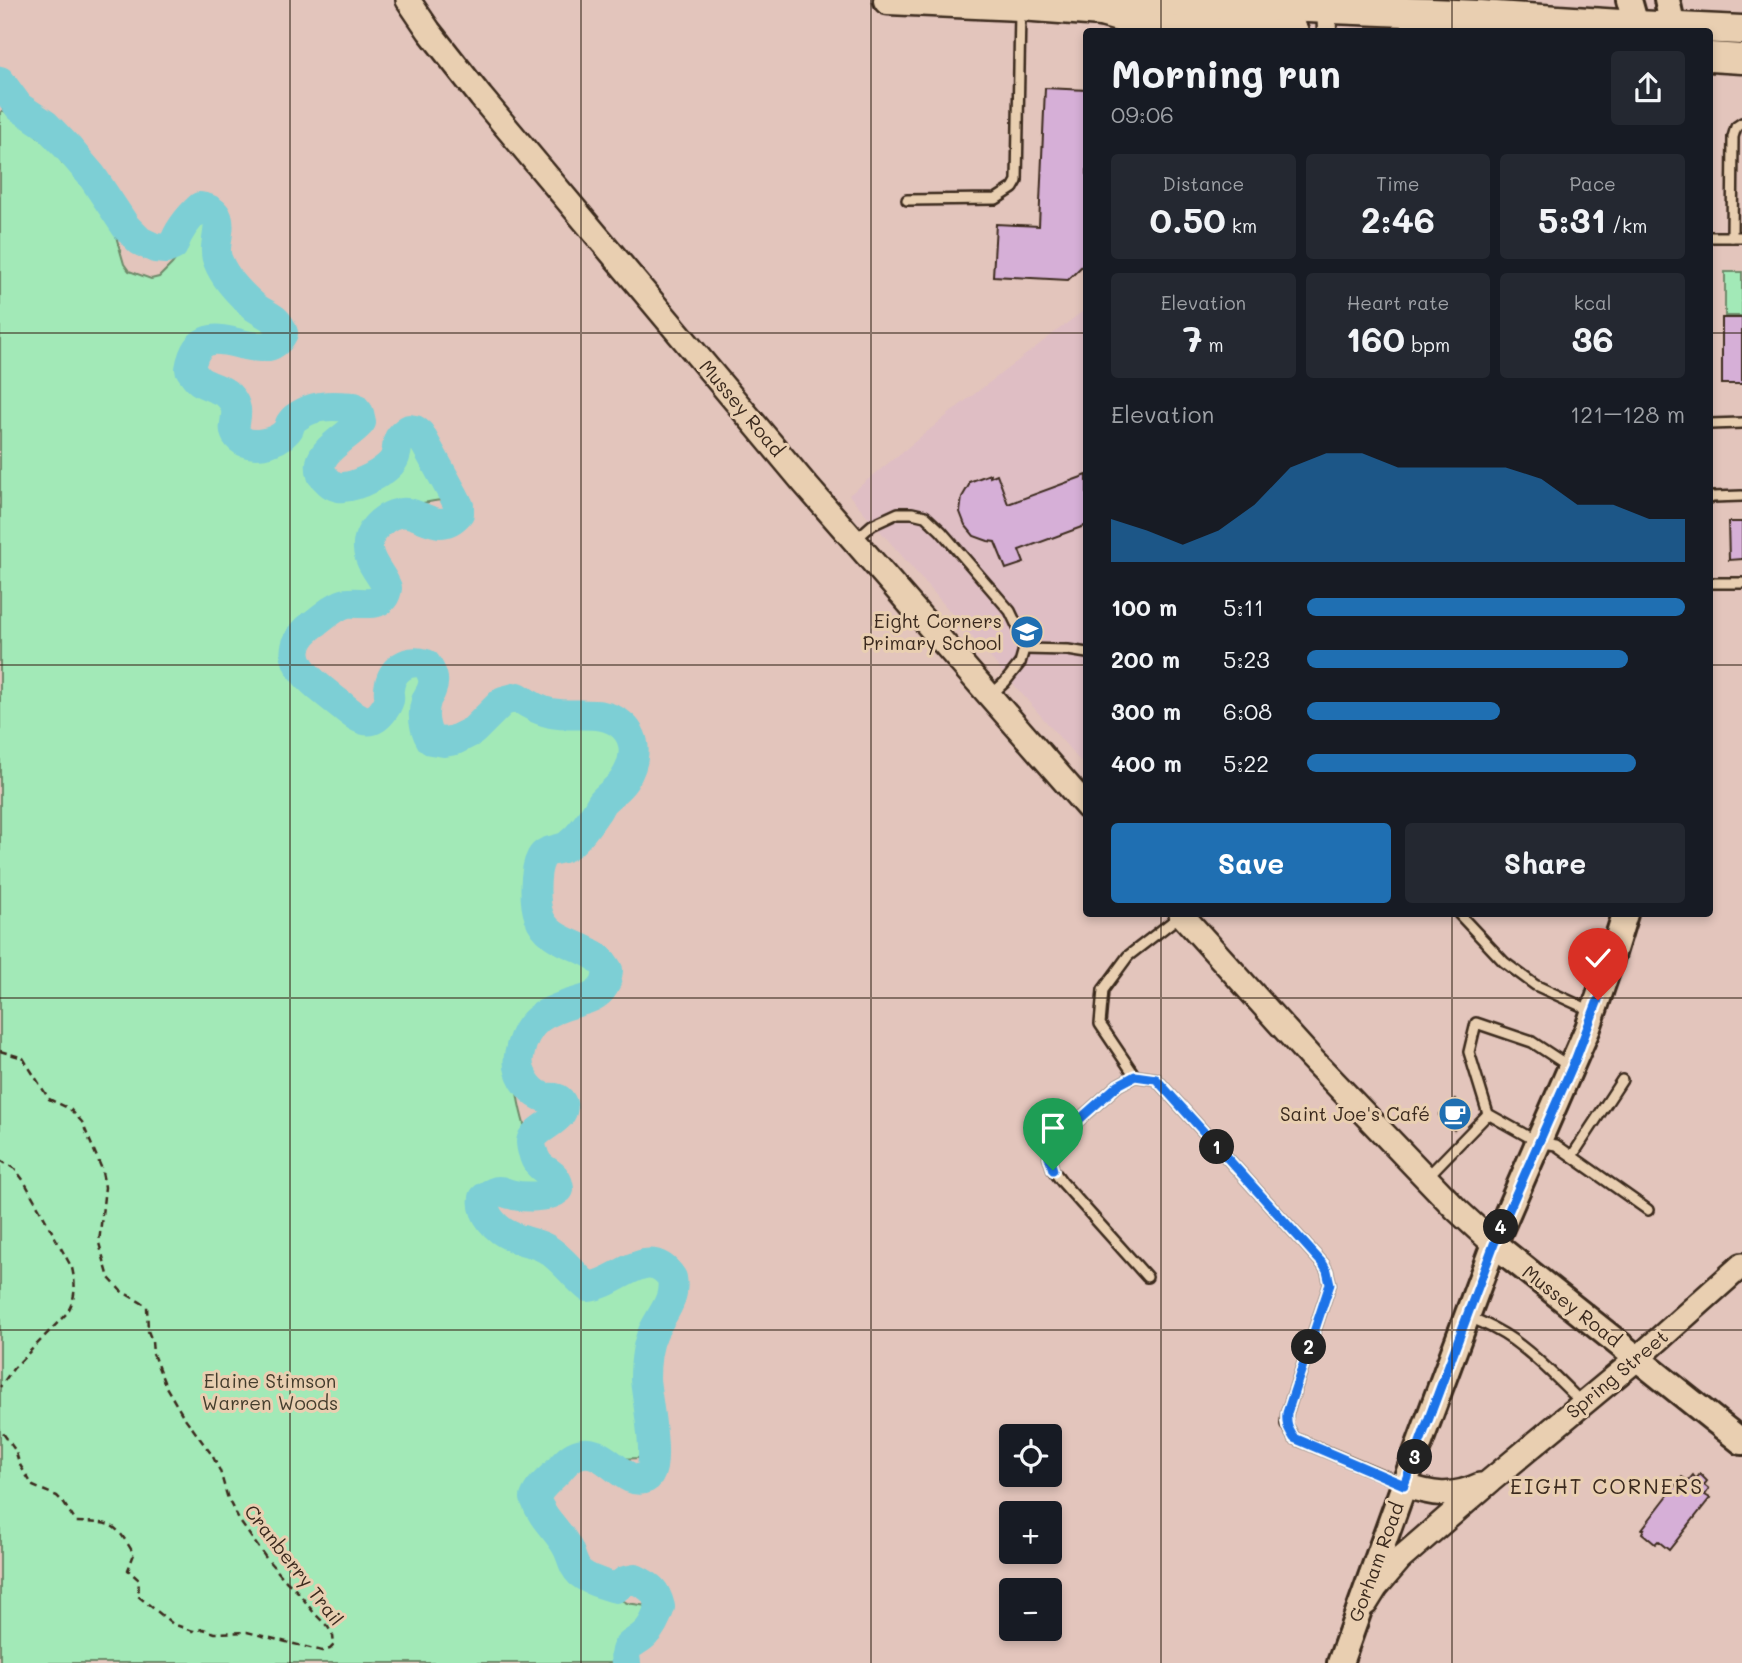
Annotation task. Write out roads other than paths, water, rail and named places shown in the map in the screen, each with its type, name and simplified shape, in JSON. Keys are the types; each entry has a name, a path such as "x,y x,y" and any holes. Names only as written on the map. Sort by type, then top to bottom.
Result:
{"main road":[{"path":"888,0 1101,12 1143,24 1190,28"},
{"path":"1101,12 1157,2 1327,14 1671,19 1742,30"},
{"path":"1713,57 1742,59"},
{"name":"Gorham Road","path":"1340,1663 1494,1244 1594,1012 1624,917"},
{"name":"Mussey Road","path":"1494,1244 1742,1442"}],"street":[{"name":"Mussey Road","path":"408,0 481,97 804,483 1083,802"},
{"name":"Mussey Road","path":"1185,917 1310,1057 1455,1209 1494,1244"},
{"name":"Spring Street","path":"1356,1618 1376,1587 1400,1559 1638,1358 1742,1265"},
{"name":"Spring Street","path":"1404,1485 1431,1494 1445,1495 1471,1490 1490,1481"}],"lane":[{"path":"907,201 996,199 1013,188 1017,181 1020,6"},
{"path":"1737,237 1737,163 1733,137 1736,127 1742,124"},
{"path":"1713,231 1737,237"},
{"path":"1713,237 1737,237"},
{"path":"1713,424 1742,423"},
{"path":"1713,496 1742,496"},
{"path":"855,540 872,525 892,515 906,513 925,516 937,526 1010,611 1023,636 1024,649 1020,663 1006,682 990,695"},
{"path":"1713,583 1742,583"},
{"path":"1024,649 1083,652"},
{"path":"1135,1076 1100,1024 1103,990 1128,956 1178,917"},
{"path":"1462,917 1514,970 1535,985 1594,1012"},
{"path":"1571,1068 1532,1042 1476,1023 1469,1052 1488,1114 1538,1142 1556,1145 1648,1210"},
{"path":"1147,1277 1062,1182 1053,1170 1049,1157 1062,1135 1118,1085 1135,1076 1156,1079 1327,1271 1330,1284 1287,1413 1286,1424 1294,1438 1404,1485"},
{"path":"1572,1156 1622,1080"},
{"path":"1426,1178 1488,1114"},
{"path":"1467,1316 1513,1340 1582,1404"}],"waterway":[{"path":"0,81 19,107 46,125 68,148 92,176 126,227 140,241 155,248 166,249 173,246 184,225 200,207 216,215 216,254 221,268 240,293 256,308 276,320 283,333 273,344 261,347 219,340 206,341 196,350 190,369 200,381 223,392 234,402 235,432 238,437 249,443 270,442 287,431 294,419 310,409 329,406 354,407 361,422 323,457 322,475 329,482 346,487 379,473 392,462 399,439 409,429 420,434 454,496 459,513 453,519 443,523 401,513 380,522 375,528 368,542 368,549 387,588 385,595 377,602 347,603 339,606 302,635 296,646 296,657 308,677 355,715 363,720 372,720 380,715 386,706 390,682 397,671 406,664 426,664 433,680 424,711 425,726 431,740 455,740 473,731 503,701 518,697 551,713 607,717 623,726 631,738 633,759 624,780 602,802 573,841 566,847 543,855 537,871 536,903 539,916 548,931 596,956 608,970 605,984 596,995 555,1009 538,1019 526,1034 519,1056 521,1074 532,1089 541,1096 557,1099 563,1108 531,1142 535,1159 555,1178 559,1189 536,1196 497,1191 484,1198 485,1210 500,1230 547,1249 588,1287 643,1264 663,1268 672,1278 670,1300 651,1337 646,1361 645,1379 653,1448 651,1472 646,1478 637,1480 595,1454 585,1453 568,1460 535,1498 542,1513 564,1542 580,1573 616,1588 625,1581 635,1579 655,1593 660,1607 656,1617 646,1633 628,1647 626,1663"}],"place":[{"name":"Eight Corners Primary School","path":"1027,632"},
{"name":"Saint Joe's Café","path":"1455,1114"}],"district":[{"name":"EIGHT CORNERS","path":"1607,1487"}],"park label":[{"name":"Elaine Stimson Warren Woods","path":"270,1392"}]}
